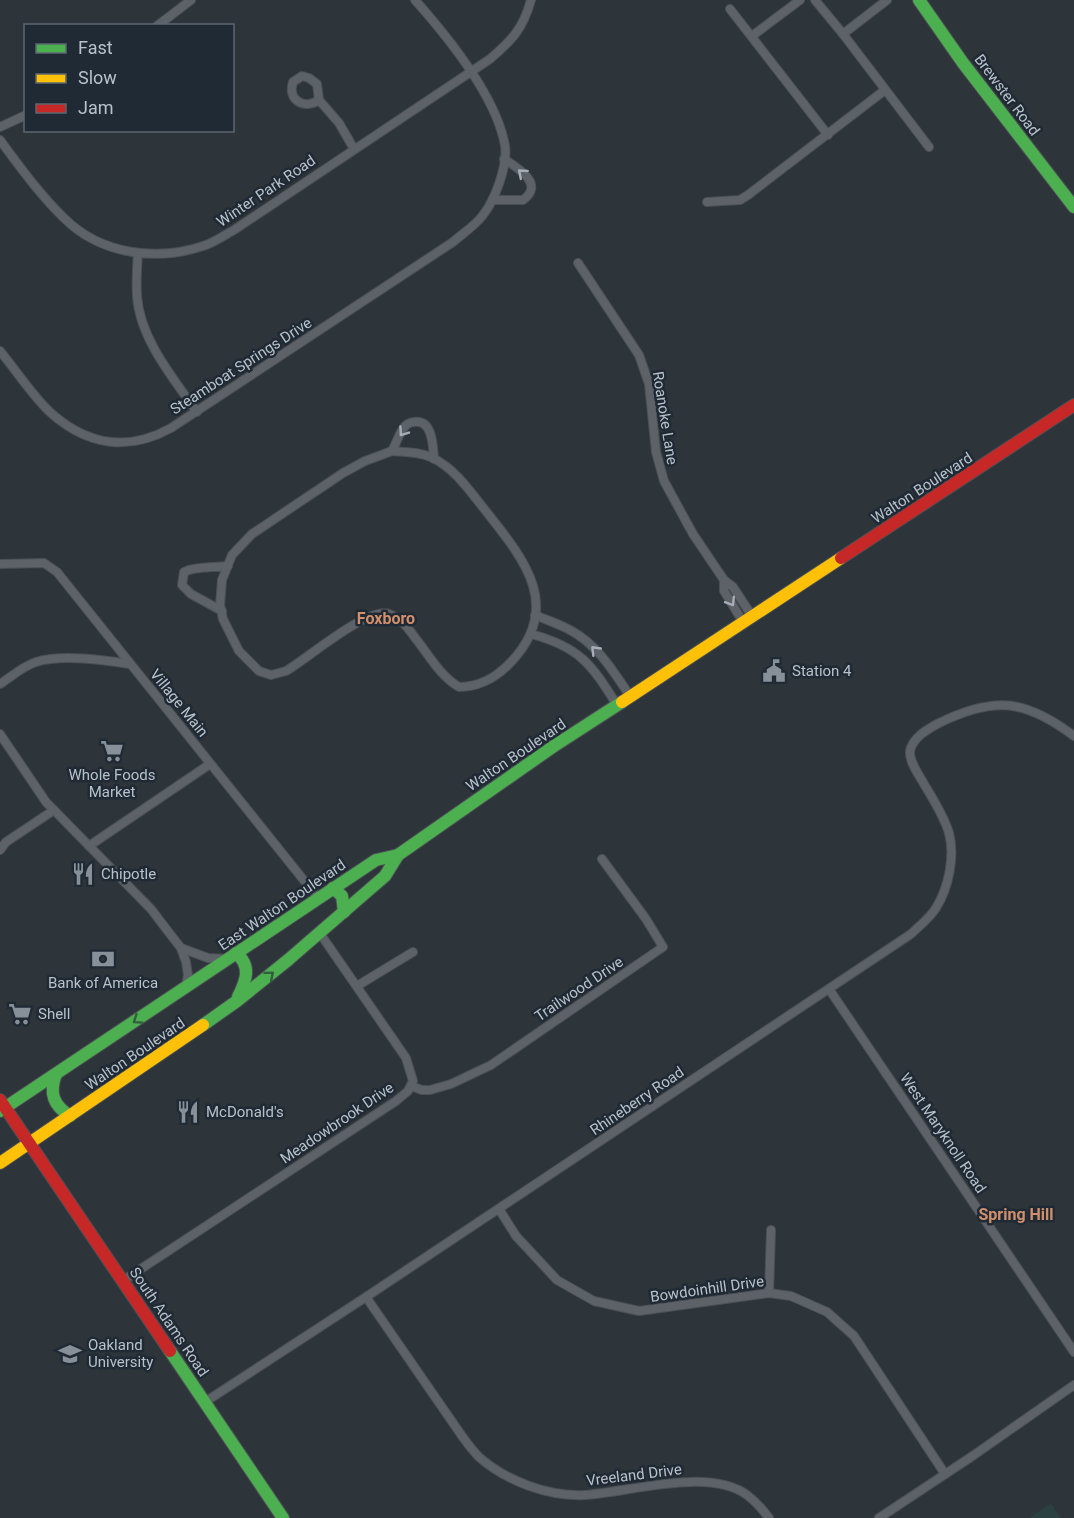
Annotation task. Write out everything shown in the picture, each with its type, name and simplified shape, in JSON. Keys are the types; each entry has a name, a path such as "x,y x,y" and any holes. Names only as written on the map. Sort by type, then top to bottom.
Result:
{"main road":[{"name":"Brewster Road","path":"919,0 963,63 1074,207"},
{"name":"Walton Boulevard","path":"0,1162 237,1001 385,876 398,855 483,794 1074,405"},
{"name":"East Walton Boulevard","path":"186,988 375,860 398,855"},
{"path":"333,888 342,896 344,912"},
{"path":"231,956 245,962 248,970 237,1001"},
{"name":"Walton Boulevard","path":"2,1106 56,1074 186,988"},
{"path":"56,1074 51,1087 52,1098 58,1107 70,1116"},
{"name":"South Adams Road","path":"2,1106 124,1280 283,1518"}],"street":[{"path":"160,24 191,0"},
{"name":"Steamboat Springs Drive","path":"0,351 49,412 62,421 107,443 134,442 159,435 197,412 453,242 483,217 500,181 506,148 488,100 435,22 415,0"},
{"name":"Winter Park Road","path":"0,140 38,190 66,220 91,238 114,248 138,253 161,255 189,250 208,244 234,230 490,59 514,38 531,0"},
{"path":"752,36 800,0"},
{"path":"815,0 929,147"},
{"path":"843,34 887,0"},
{"path":"730,9 828,135"},
{"path":"707,202 740,200 748,195 885,90"},
{"path":"319,100 339,123 354,148"},
{"path":"0,127 24,117"},
{"path":"492,200 523,200 530,191 530,178 504,159"},
{"path":"138,253 137,296 141,320 155,350 197,412"},
{"name":"Roanoke Lane","path":"578,263 639,355 649,384 660,472 693,534 724,580 733,587 748,619"},
{"path":"392,451 404,428 412,422 421,422 431,433 434,459"},
{"path":"392,451 420,454 434,459 456,474 513,546 525,563 536,597 537,605 530,639 506,668 479,685 459,687 443,675 404,622 388,613 378,613 361,620 297,664 271,675 259,671 239,651 223,619 222,580 232,555 252,534 343,473 365,461 392,451"},
{"name":"Village Main","path":"0,564 39,563 52,568 318,898"},
{"path":"222,611 190,594 182,585 184,572 194,567 228,566"},
{"path":"535,615 570,630 587,641 607,662 630,696"},
{"path":"531,634 555,640 587,662 617,705"},
{"path":"0,684 30,665 49,659 105,660 130,664"},
{"name":"Rhineberry Road","path":"205,1402 366,1298 911,934 936,909 948,881 951,859 949,833 936,803 911,760 910,751 916,738 931,727 977,707 1009,705 1046,716 1074,736"},
{"path":"0,734 43,799 151,909 181,948 188,968 186,988"},
{"path":"89,846 210,764"},
{"path":"0,850 6,842 54,810"},
{"name":"Trailwood Drive","path":"411,1086 422,1090 451,1084 491,1065 663,947 653,929 602,859"},
{"name":"Meadowbrook Drive","path":"124,1280 396,1101 411,1086 413,1081 406,1058 320,933"},
{"path":"181,948 208,958 231,956"},
{"path":"357,986 412,952"},
{"name":"West Maryknoll Road","path":"829,989 1074,1352"},
{"name":"Bowdoinhill Drive","path":"499,1209 516,1236 557,1280 594,1301 639,1311 770,1293 791,1296 812,1303 827,1312 854,1336 945,1474"},
{"path":"770,1293 771,1230"},
{"name":"Vreeland Drive","path":"366,1298 462,1436 480,1457 506,1475 536,1488 556,1493 583,1495 701,1481 729,1486 747,1495 769,1518"},
{"path":"879,1518 1074,1385"}],"green space":[{"path":"1050,1504 1061,1518 1029,1518"}],"traffic: fast":[{"path":"919,0 963,63 1074,207"},
{"path":"203,1025 288,960 385,876 398,855 554,746 622,702"},
{"path":"0,1111 376,860 398,855"},
{"path":"333,888 342,896 344,912"},
{"path":"236,953 246,968 245,979 238,997"},
{"path":"56,1074 53,1087 54,1098 56,1103 70,1116"},
{"path":"170,1351 283,1518"}],"traffic: slow":[{"path":"622,702 841,558"},
{"path":"0,1163 203,1025"}],"traffic: jam":[{"path":"841,558 1074,405"},
{"path":"0,1100 170,1351"}],"place":[{"name":"Station 4","path":"774,671"},
{"name":"Whole Foods Market","path":"112,751"},
{"name":"Chipotle","path":"83,874"},
{"name":"Bank of America","path":"103,959"},
{"name":"Shell","path":"20,1014"},
{"name":"McDonald's","path":"188,1112"},
{"name":"Oakland University","path":"70,1354"}],"district":[{"name":"Foxboro","path":"386,618"},
{"name":"Spring Hill","path":"1016,1214"}]}
